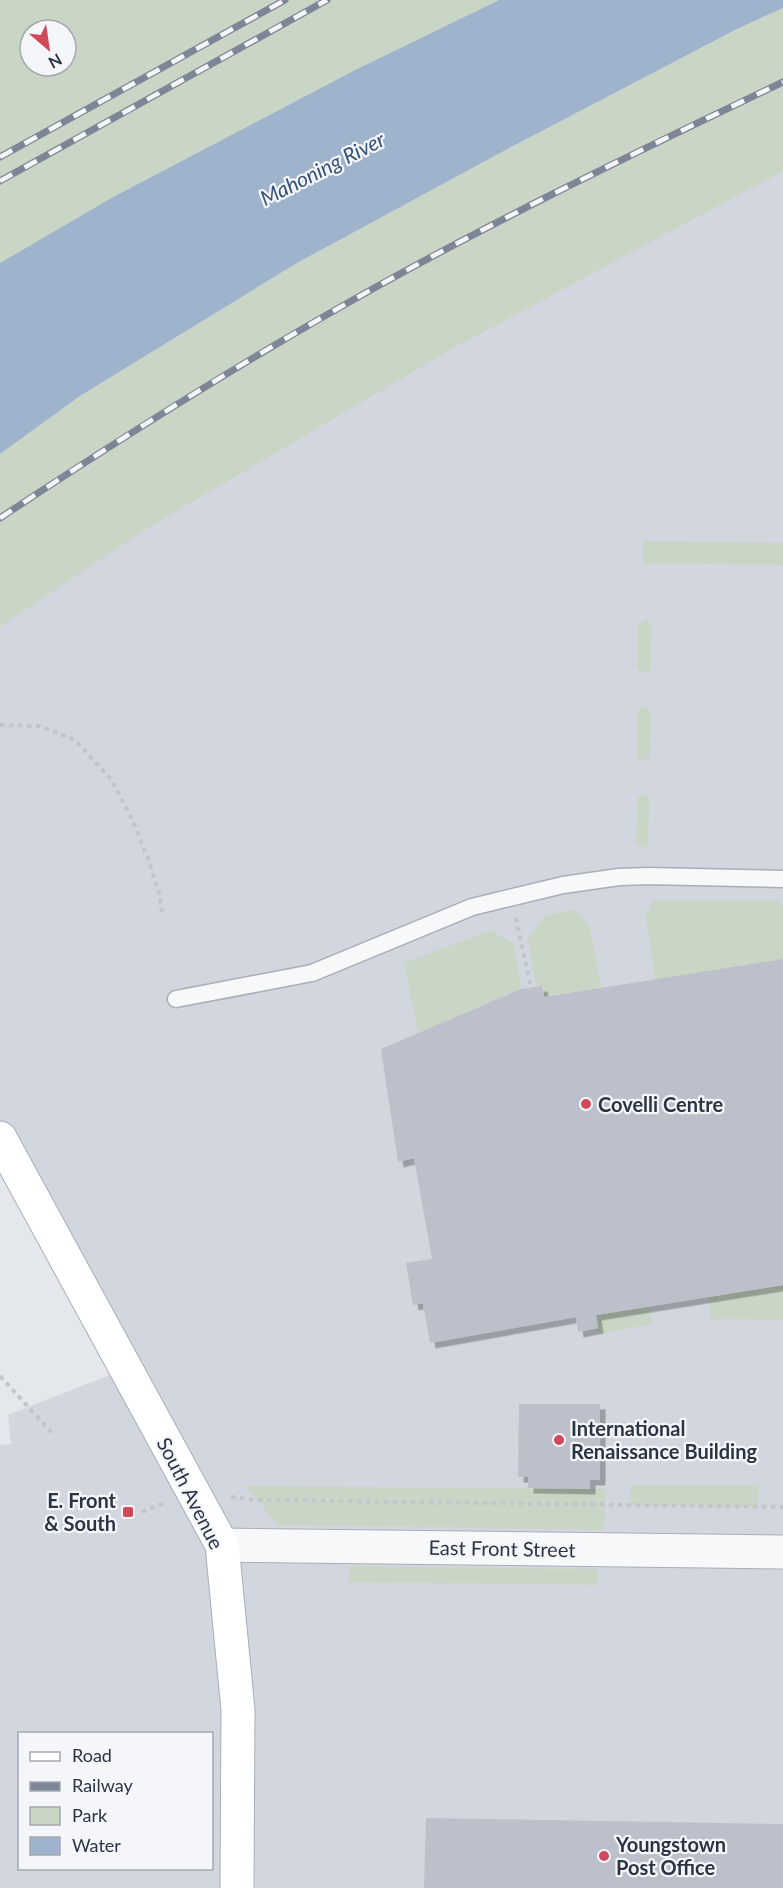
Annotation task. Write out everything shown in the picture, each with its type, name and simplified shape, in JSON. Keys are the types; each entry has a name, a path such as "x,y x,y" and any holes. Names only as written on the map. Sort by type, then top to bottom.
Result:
{"main road":[{"name":"South Avenue","path":"0,1138 222,1545 238,1710 237,1888"}],"street":[{"name":"East Front Street","path":"222,1545 783,1552"}],"lane":[{"path":"176,999 312,973 471,907 563,885 619,877 783,879"}],"path":[{"path":"0,725 40,726 75,740 111,779 132,819 149,861 160,896 162,915"},
{"path":"511,898 531,988"},
{"path":"0,1376 54,1435"},
{"path":"258,1500 783,1507"}],"shaded area":[{"path":"783,82 783,1888 0,1888 0,1445 11,1444 8,1415 125,1369 0,1138 0,518"}],"green space":[{"path":"0,0 499,0 355,70 113,197 0,263"},
{"path":"783,8 783,171 450,350 138,534 0,627 0,454 80,396 297,263 502,152 737,29"},
{"path":"643,541 783,543 783,565 643,563"},
{"path":"644,620 652,625 651,669 644,674 638,669 638,626"},
{"path":"647,707 651,714 650,756 643,761 637,757 637,715 638,711"},
{"path":"644,794 649,800 648,845 642,848 636,842 637,798"},
{"path":"780,900 783,908 783,959 655,980 646,916 653,901"},
{"path":"574,909 590,927 601,988 544,997 542,986 536,987 528,939 544,916"},
{"path":"491,930 514,944 521,989 418,1033 404,963"},
{"path":"783,1285 783,1320 711,1319 708,1297"},
{"path":"649,1307 652,1324 599,1334 596,1315"},
{"path":"631,1485 759,1485 758,1507 630,1505"},
{"path":"244,1486 605,1489 604,1530 277,1525"},
{"path":"349,1566 597,1569 597,1585 349,1582"}],"water":[{"name":"Mahoning River","path":"499,0 783,0 783,8 737,29 502,152 297,263 80,396 0,454 0,263 113,197 355,70"}],"building":[{"name":"Covelli Centre","path":"783,959 783,1285 596,1315 598,1328 578,1332 576,1317 430,1343 423,1303 413,1305 406,1263 432,1259 414,1158 398,1162 381,1049 521,989 542,986 544,997"},
{"name":"International Renaissance Building","path":"519,1404 600,1404 600,1480 590,1480 590,1489 528,1488 528,1477 518,1477"},
{"name":"Youngstown Post Office","path":"426,1818 783,1824 783,1888 424,1888"}],"railway":[{"path":"0,157 285,0"},
{"path":"0,181 327,0"},
{"path":"0,518 200,390 379,285 551,195 783,82"}],"place":[{"name":"Covelli Centre","path":"586,1104"},
{"name":"International Renaissance Building","path":"559,1440"},
{"name":"E. Front & South","path":"128,1512"},
{"name":"Youngstown Post Office","path":"604,1856"}]}
